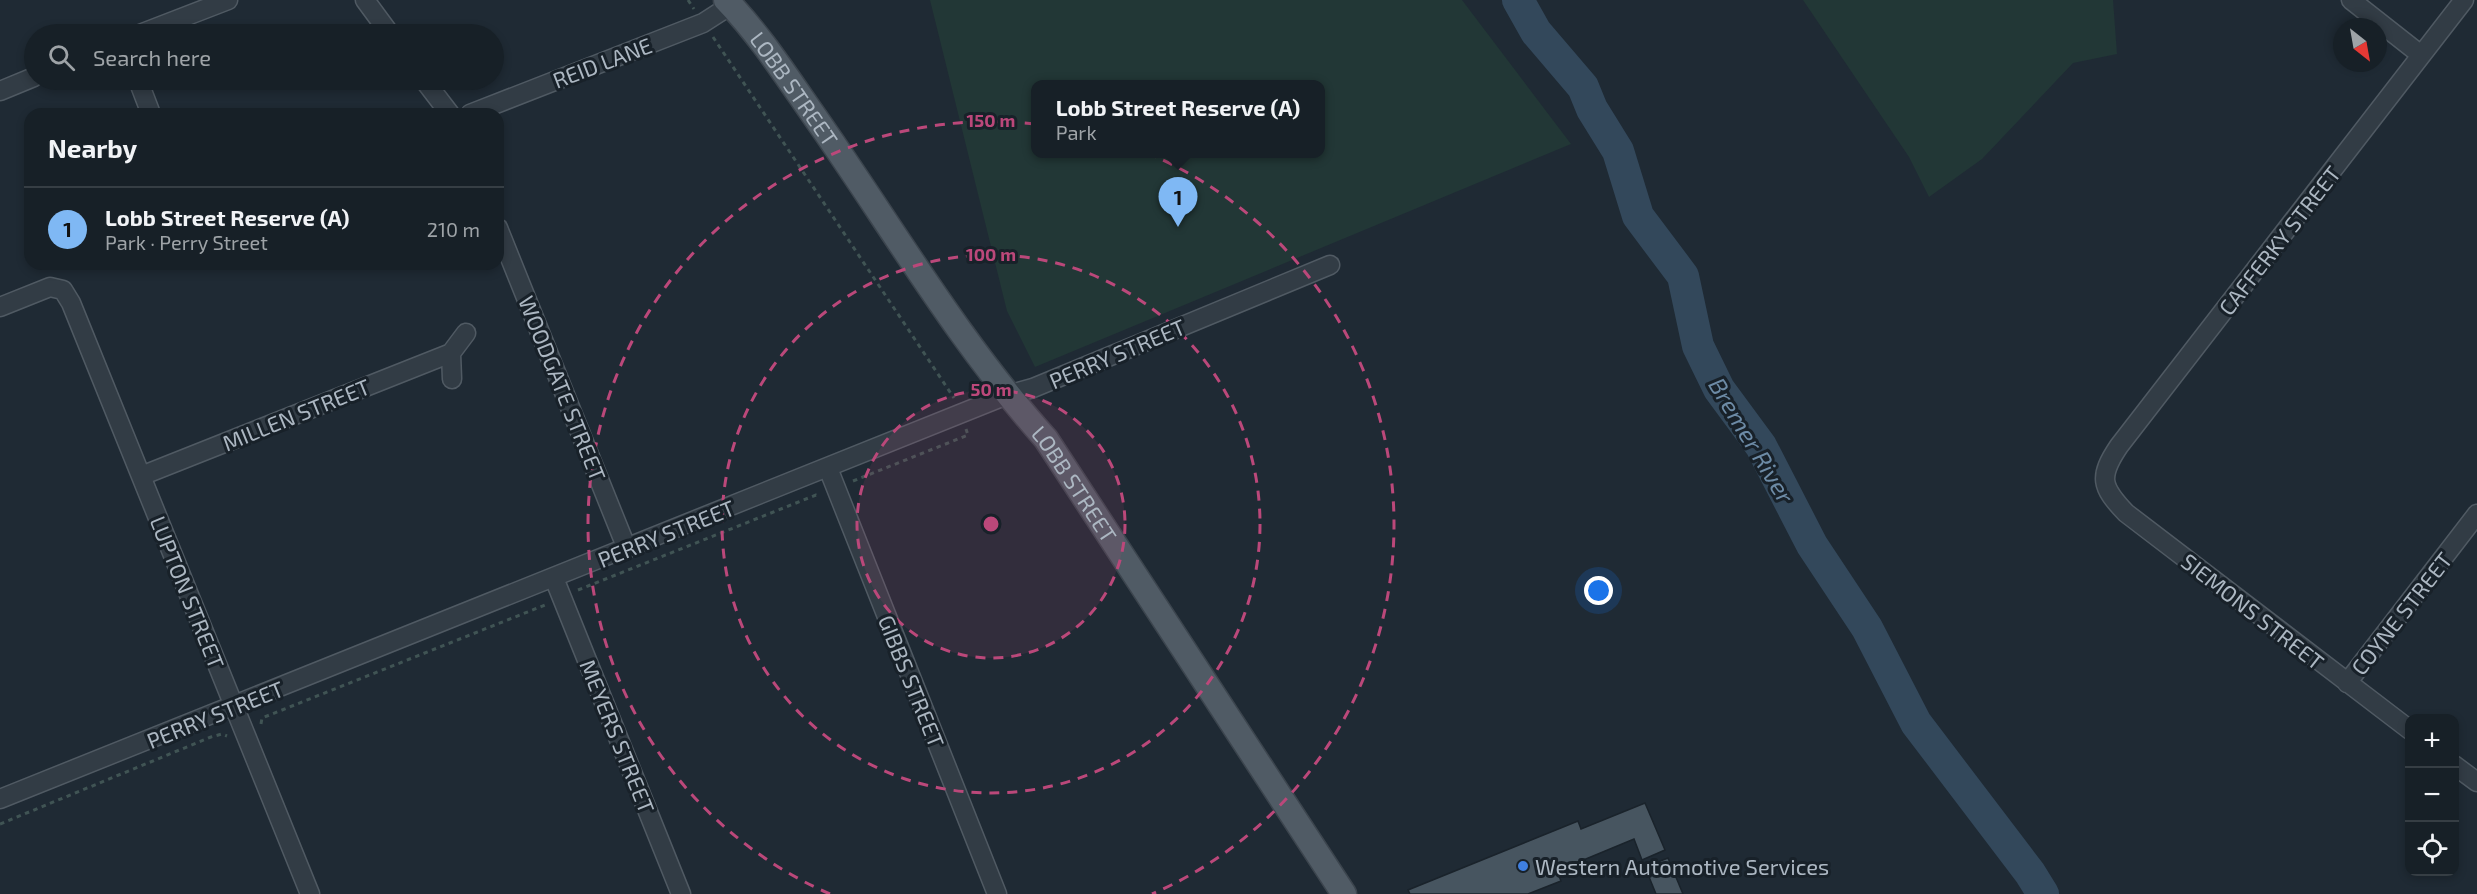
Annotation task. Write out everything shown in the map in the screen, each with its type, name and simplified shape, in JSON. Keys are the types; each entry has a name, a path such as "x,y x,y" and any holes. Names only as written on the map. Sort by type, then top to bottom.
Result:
{"main road":[{"name":"LOBB STREET","path":"728,3 784,73 956,326 1007,395 1046,439 1344,894"}],"street":[{"path":"167,24 228,0"},
{"path":"364,0 382,24"},
{"path":"2351,0 2421,55"},
{"name":"CAFFERKY STREET","path":"2104,484 2107,464 2119,446 2464,0"},
{"name":"REID LANE","path":"485,108 703,23 728,3"},
{"path":"0,91 24,81"},
{"path":"142,90 149,108"},
{"path":"432,90 445,108"},
{"name":"WOODGATE STREET","path":"504,243 627,549"},
{"name":"PERRY STREET","path":"0,799 1007,395 1033,388 1330,265"},
{"name":"LUPTON STREET","path":"0,307 50,287 63,290 71,303 310,894"},
{"path":"452,379 452,353 466,333"},
{"name":"MILLEN STREET","path":"141,476 452,353"},
{"name":"GIBBS STREET","path":"828,468 997,894"},
{"name":"SIEMONS STREET","path":"2104,484 2109,495 2126,513 2405,727"},
{"name":"COYNE STREET","path":"2347,683 2477,514"},
{"name":"MEYERS STREET","path":"554,578 681,894"},
{"path":"2458,768 2477,782"}],"path":[{"path":"688,0 953,395"},
{"path":"0,824 211,737 222,734 230,737 261,725 262,718 808,498 816,495 820,497 836,488 968,435"}],"green space":[{"path":"930,0 1462,0 1571,144 1035,367 1007,311"},
{"path":"1803,0 2113,0 2117,54 2073,63 1982,159 1929,197 1909,157"}],"building":[{"path":"1645,803 1665,850 1642,860 1634,839 1557,871 1561,881 1528,894 1410,894 1408,890 1578,821 1581,829"},
{"path":"1668,858 1683,894 1656,894 1645,867"}],"waterway":[{"name":"Bremer River","path":"1518,0 1536,32 1583,87 1592,109 1618,151 1638,216 1683,276 1698,346 1719,389 1761,446 1812,545 1867,628 1916,723 2030,873 2043,894"}],"place":[{"name":"Lobb Street Reserve (A)","path":"1178,227"},
{"name":"Western Automotive Services","path":"1523,866"}]}
